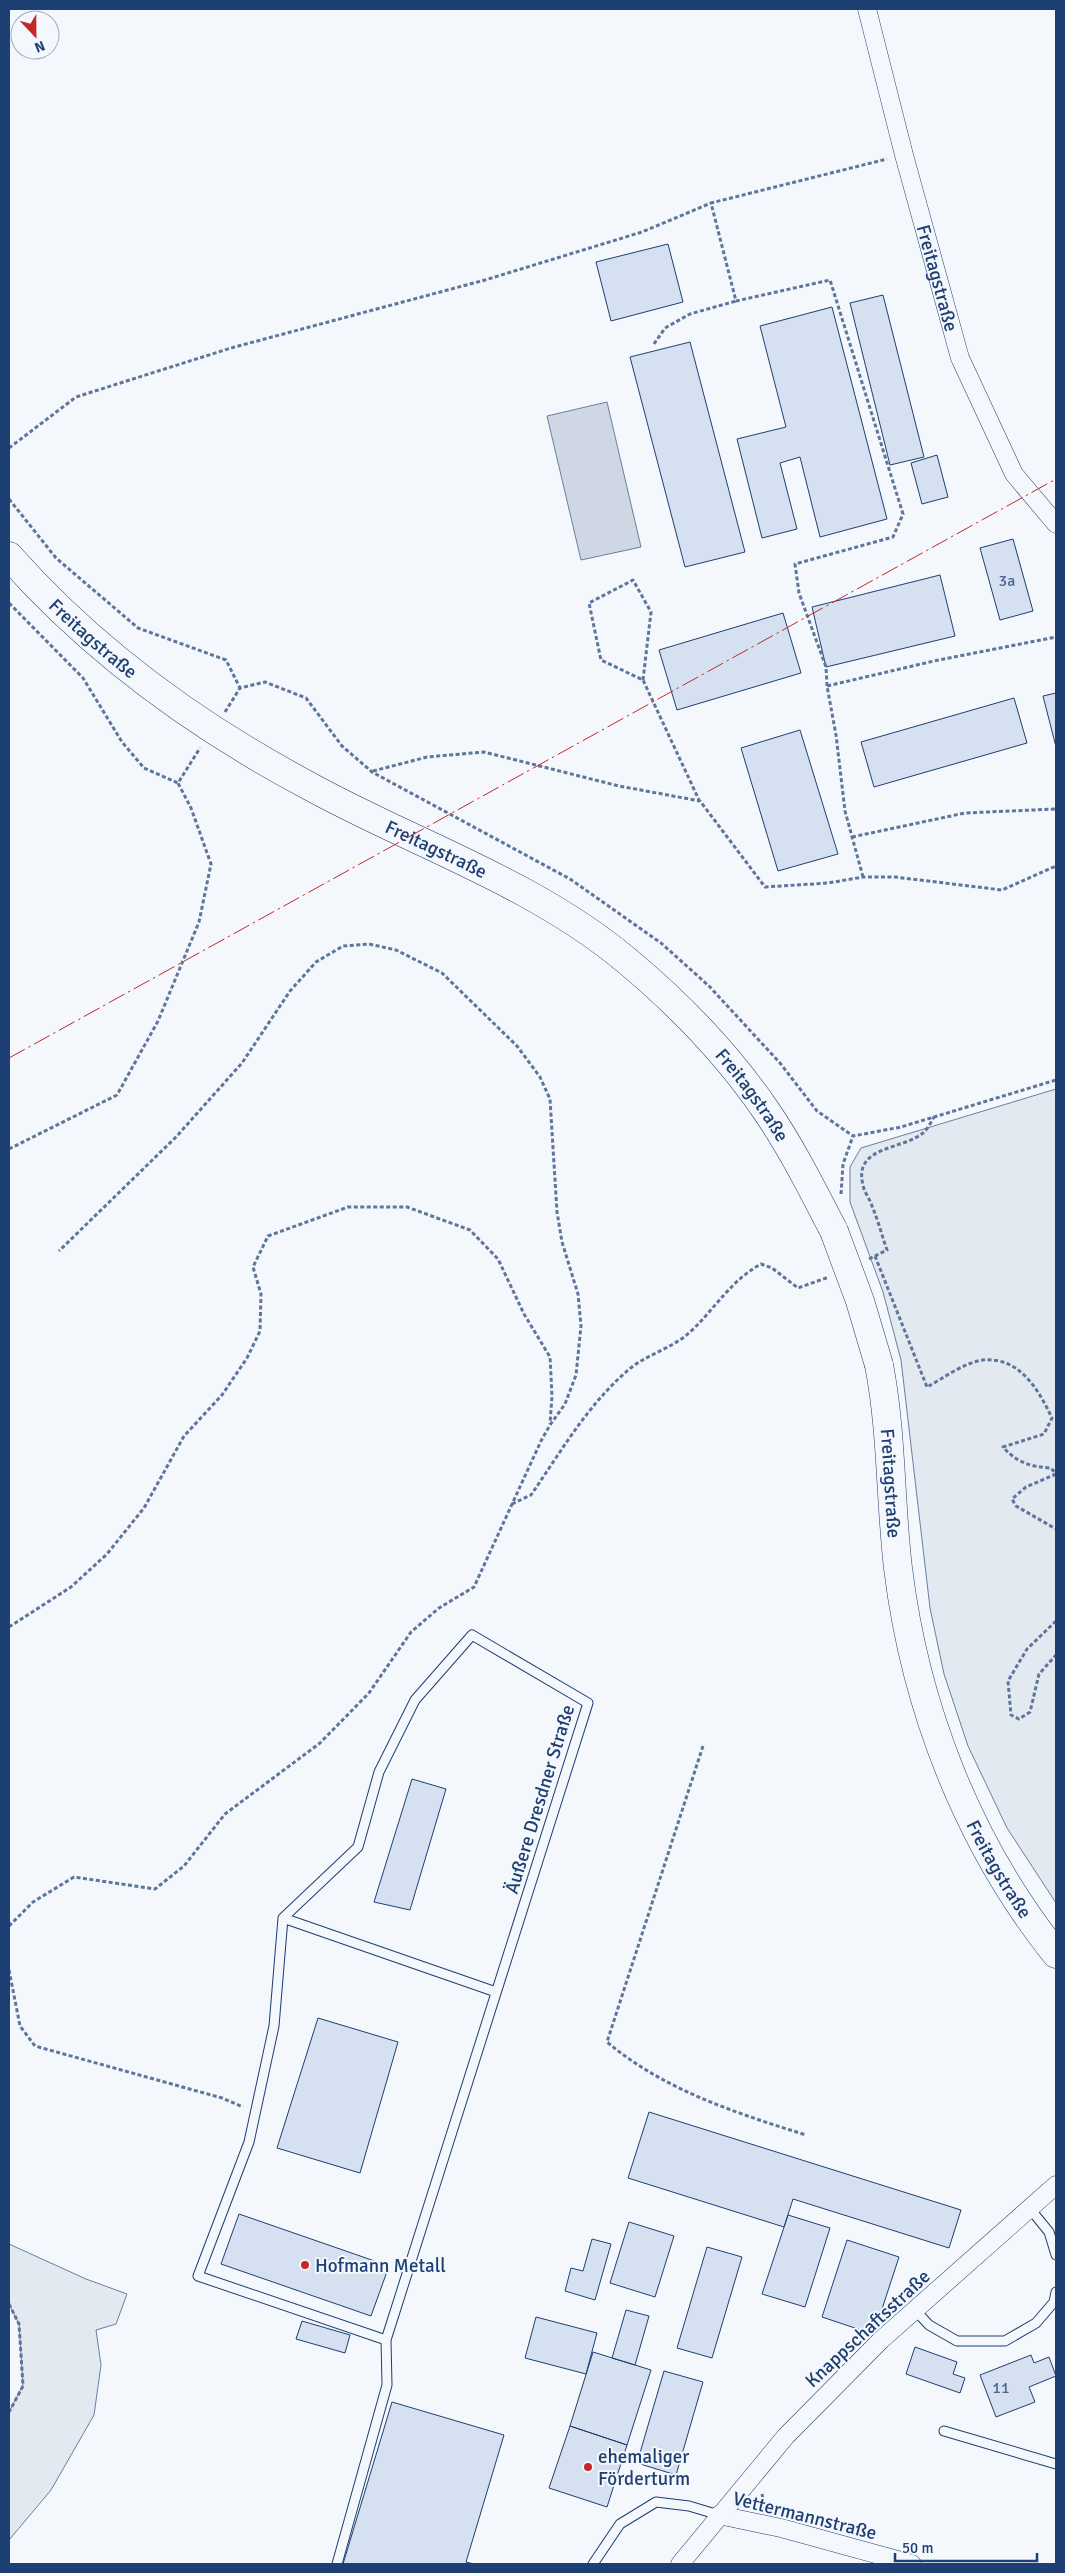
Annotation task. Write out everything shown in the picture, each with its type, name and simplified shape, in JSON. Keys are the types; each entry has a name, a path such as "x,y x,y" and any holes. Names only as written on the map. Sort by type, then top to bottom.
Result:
{"main road":[{"name":"Freitagstraße","path":"9,556 108,654 160,695 214,732 311,788 504,882 566,918 625,959 693,1022 761,1104 801,1167 834,1231 860,1301 879,1365 892,1464 898,1566 909,1639 926,1704 945,1761 976,1829 1030,1920 1056,1954"}],"street":[{"name":"Freitagstraße","path":"868,9 904,155 960,358 1014,474 1056,524"},
{"name":"Knappschaftsstraße","path":"720,2515 786,2436 882,2340 1056,2186"},
{"name":"Vettermannstraße","path":"680,2564 720,2515 781,2528 912,2564"}],"lane":[{"name":"Äußere Dresdner Straße","path":"283,1918 358,1846 379,1772 415,1700 472,1635 588,1703 386,2340 387,2384 337,2564"},
{"path":"386,2340 198,2276 249,2142 274,2026 283,1918 496,1992"},
{"path":"1031,2210 1049,2232 1056,2255"},
{"path":"915,2310 929,2325 957,2341 1005,2341 1036,2323 1054,2302 1056,2292"},
{"path":"944,2431 1056,2464"},
{"path":"593,2564 620,2524 656,2502 689,2506 720,2515"}],"path":[{"path":"9,448 76,397 232,348 485,280 642,232 711,203 904,155"},
{"path":"711,203 736,301"},
{"path":"654,344 665,328 690,314 736,301 830,280 902,514 893,537 795,564 799,593 826,667 845,811 863,877"},
{"path":"9,499 56,558 138,628 226,660 240,688"},
{"path":"643,680 601,660 589,603 633,580 651,612 643,680 700,801 765,887 828,883 863,877 895,877 1002,890 1056,866"},
{"path":"9,603 83,678 122,742 144,768 178,783 191,808 211,864 199,922 158,1021 117,1095 9,1149"},
{"path":"827,686 934,661 1056,637"},
{"path":"178,783 186,767 214,732 240,688 265,682 306,698 342,746 372,772 570,879 661,942 709,986 780,1063 818,1111 853,1136 900,1127 1056,1080"},
{"path":"372,772 426,757 484,752 619,786 700,801"},
{"path":"852,837 965,813 1056,809"},
{"path":"9,1926 33,1902 74,1877 155,1889 184,1866 225,1814 320,1743 369,1693 411,1632 439,1608 474,1587 550,1425 565,1404 576,1376 580,1326 578,1294 562,1242 557,1212 550,1099 540,1077 517,1046 442,973 396,950 369,944 343,946 316,962 290,991 242,1063 176,1137 59,1251"},
{"path":"867,1260 887,1250 863,1186 861,1172 867,1158 879,1151 904,1143 924,1133 934,1117"},
{"path":"841,1198 843,1164 853,1136"},
{"path":"9,1627 71,1587 107,1554 144,1508 184,1436 222,1394 242,1365 260,1331 261,1294 253,1267 268,1236 348,1207 407,1207 470,1230 498,1259 524,1314 550,1356 552,1396 550,1425"},
{"path":"875,1256 926,1387 945,1375 982,1360 1010,1364 1030,1379 1052,1418 1044,1434 1003,1447 1010,1455 1022,1462 1034,1467 1051,1468 1056,1474 1026,1488 1012,1498 1016,1506 1056,1529"},
{"path":"512,1505 531,1495 608,1389 628,1370 690,1333 724,1292 746,1272 761,1264 772,1268 798,1288 820,1282 836,1274"},
{"path":"1056,1620 1027,1649 1008,1681 1011,1715 1019,1719 1030,1712 1039,1674 1056,1655"},
{"path":"703,1746 607,2042 630,2062 685,2091 737,2113 806,2135"},
{"path":"9,1970 20,2026 35,2046 222,2098 255,2112"},
{"path":"9,2304 19,2324 23,2386 9,2412"}],"shaded area":[{"path":"607,402 641,547 581,560 547,416"},
{"path":"1056,1089 1056,1903 1007,1828 968,1746 944,1674 930,1608 901,1360 883,1292 850,1202 850,1167 861,1148"},
{"path":"9,2244 86,2279 127,2294 116,2324 96,2330 101,2365 94,2415 51,2490 9,2540 9,2412 23,2385 19,2324 9,2304"}],"building":[{"path":"668,244 683,302 611,321 596,262"},
{"path":"883,295 924,457 890,465 850,303"},
{"path":"832,307 887,519 820,537 800,457 780,463 797,529 762,538 737,439 786,427 760,326"},
{"path":"690,342 745,552 685,567 630,357"},
{"path":"937,455 948,497 922,504 911,463"},
{"path":"1013,539 1033,611 1000,620 980,548"},
{"path":"940,575 955,636 826,667 812,607"},
{"path":"783,613 801,673 677,710 659,650"},
{"path":"1056,693 1056,747 1043,696"},
{"path":"1014,698 1027,743 874,787 861,742"},
{"path":"800,730 838,854 778,871 741,748"},
{"path":"412,1779 446,1789 410,1910 374,1902"},
{"path":"318,2018 398,2042 360,2173 277,2148"},
{"path":"649,2112 961,2210 949,2248 793,2199 784,2227 628,2178"},
{"name":"Hofmann Metall","path":"239,2214 389,2266 371,2316 221,2264"},
{"path":"788,2215 830,2228 805,2307 762,2294"},
{"path":"629,2222 674,2236 655,2297 610,2283"},
{"path":"592,2239 611,2244 595,2300 565,2291 571,2268 583,2271"},
{"path":"847,2240 899,2257 882,2309 861,2330 822,2317"},
{"path":"707,2247 742,2257 712,2358 677,2348"},
{"path":"626,2310 649,2316 635,2365 612,2358"},
{"path":"536,2317 597,2333 586,2374 525,2358"},
{"path":"302,2321 350,2335 345,2353 296,2339"},
{"path":"915,2347 957,2362 953,2374 965,2378 960,2393 906,2374"},
{"path":"593,2352 651,2370 627,2445 570,2426"},
{"path":"1031,2355 1034,2363 1049,2357 1056,2376 1029,2387 1035,2402 996,2417 980,2375"},
{"path":"664,2371 703,2382 676,2475 637,2463"},
{"path":"392,2402 504,2435 466,2562 474,2564 343,2564"},
{"name":"ehemaliger Förderturm","path":"570,2426 627,2445 607,2507 549,2488"}],"power":[{"path":"9,1058 1056,479"}],"place":[{"name":"Hofmann Metall","path":"305,2265"},
{"name":"ehemaliger Förderturm","path":"588,2467"}]}
